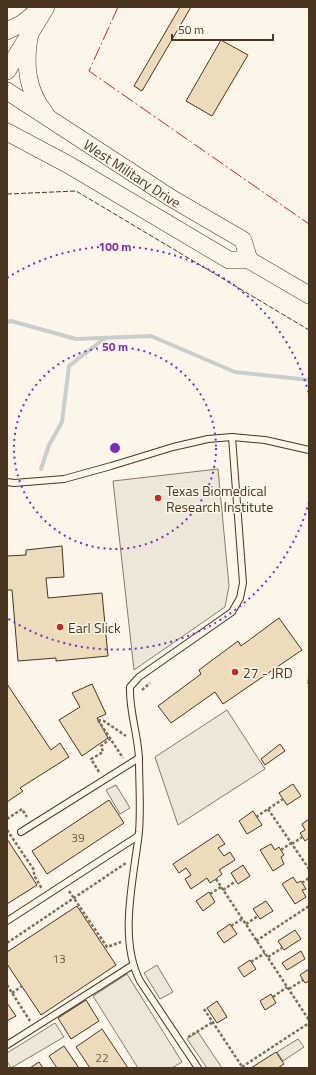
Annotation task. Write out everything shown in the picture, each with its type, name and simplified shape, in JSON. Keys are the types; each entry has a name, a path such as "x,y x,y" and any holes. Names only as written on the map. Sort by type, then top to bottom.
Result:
{"main road":[{"path":"7,31 24,23 43,7"},
{"path":"7,71 46,7"},
{"path":"30,33 27,67 30,85 40,107 58,124"},
{"name":"West Military Drive","path":"7,91 171,198 243,240 249,260"},
{"name":"West Military Drive","path":"7,132 69,165 230,260 249,260 309,295"},
{"path":"7,144 33,147"}],"lane":[{"path":"7,482 14,483 64,479 173,447 208,439 232,437 265,440 309,450"},
{"path":"198,1068 140,981 133,965 129,913 138,836 138,744 130,702 130,687 139,677 232,612 240,598 243,583 232,437"},
{"path":"21,832 138,758"},
{"path":"7,921 138,836"},
{"path":"7,1045 133,965"}],"path":[{"path":"138,694 150,682"},
{"path":"127,737 104,721 98,720 127,765"},
{"path":"104,780 91,759 103,752 101,746 110,739"},
{"path":"256,816 283,799"},
{"path":"7,819 22,809 32,825"},
{"path":"268,809 309,869"},
{"path":"7,830 34,870 34,875 46,896"},
{"path":"281,850 302,837"},
{"path":"7,943 135,857"},
{"path":"302,883 309,878"},
{"path":"216,879 309,1020"},
{"path":"223,890 236,882"},
{"path":"64,884 106,947 130,938"},
{"path":"210,894 221,887"},
{"path":"256,941 309,906"},
{"path":"246,924 258,916"},
{"path":"231,926 242,919"},
{"path":"268,957 282,948"},
{"path":"251,962 265,953"},
{"path":"272,996 303,980"},
{"path":"7,986 34,1028"},
{"path":"12,993 22,986"},
{"path":"204,1009 243,1067 309,1023"},
{"path":"181,1042 213,1022"}],"shaded area":[{"path":"218,469 229,586 225,607 134,670 113,481"},
{"path":"227,710 265,769 178,825 155,757"},
{"path":"116,785 130,808 120,814 106,790"},
{"path":"157,965 173,992 160,999 144,973"},
{"path":"127,974 182,1062 172,1068 138,1068 93,996"},
{"path":"55,1023 64,1037 11,1068 7,1061 7,1053"},
{"path":"198,1032 222,1068 207,1068 187,1039"},
{"path":"298,1039 304,1047 283,1061 277,1052"}],"building":[{"path":"180,7 191,7 142,91 134,86"},
{"path":"221,40 248,55 212,116 186,101"},
{"name":"Earl Slick","path":"62,546 64,577 46,578 48,598 102,593 108,656 56,661 56,658 18,661 12,590 7,590 7,556 26,555 26,550"},
{"name":"27 - JRD","path":"279,618 302,650 223,704 215,692 171,723 158,706 201,674 199,670 238,641 241,646"},
{"path":"7,684 51,750 60,743 69,757 20,788 23,791 7,802"},
{"path":"92,684 106,714 97,718 108,738 82,756 59,720 80,707 72,693"},
{"path":"280,744 285,751 265,765 261,759"},
{"path":"293,784 301,796 287,805 279,793"},
{"path":"109,800 124,823 47,874 32,851"},
{"path":"253,811 262,825 247,834 239,821"},
{"path":"309,819 309,838 305,841 300,833 305,830 302,824"},
{"path":"218,834 225,844 218,848 224,856 230,852 235,860 219,870 222,874 210,883 207,878 191,889 185,879 191,875 186,868 179,873 173,864"},
{"path":"7,839 37,885 7,904"},
{"path":"271,844 275,850 279,847 284,855 281,857 284,864 273,871 260,850"},
{"path":"243,865 250,876 238,884 231,873"},
{"path":"293,877 297,883 301,881 306,889 302,890 306,897 295,904 282,884"},
{"path":"209,892 215,902 203,911 196,901"},
{"path":"266,901 273,911 260,919 253,909"},
{"path":"77,906 116,965 41,1015 7,964 7,952"},
{"path":"230,924 237,934 224,943 217,933"},
{"path":"295,930 301,939 284,950 278,941"},
{"path":"301,951 305,959 287,970 282,963"},
{"path":"250,960 256,969 244,977 238,968"},
{"path":"309,969 309,981 305,983 300,975"},
{"path":"271,994 276,1003 265,1010 260,1001"},
{"path":"86,1000 99,1021 71,1039 58,1018"},
{"path":"217,1001 227,1017 217,1023 207,1008"},
{"path":"7,1003 16,1016 7,1021"},
{"path":"102,1029 128,1068 90,1068 76,1047"},
{"path":"64,1046 79,1068 57,1068 49,1056"},
{"path":"276,1052 284,1064 278,1068 251,1068"},
{"path":"39,1062 43,1068 30,1068"}],"waterway":[{"path":"7,322 11,321 76,339 151,336 235,372 309,380"},
{"path":"41,469 49,445 62,422 69,366 105,338"}],"fence":[{"path":"7,194 76,191 309,330"},
{"path":"309,665 309,688"}],"power":[{"path":"118,7 89,71 309,224"}],"place":[{"name":"Texas Biomedical Research Institute","path":"158,498"},
{"name":"Earl Slick","path":"60,627"},
{"name":"27 - JRD","path":"235,672"}]}
